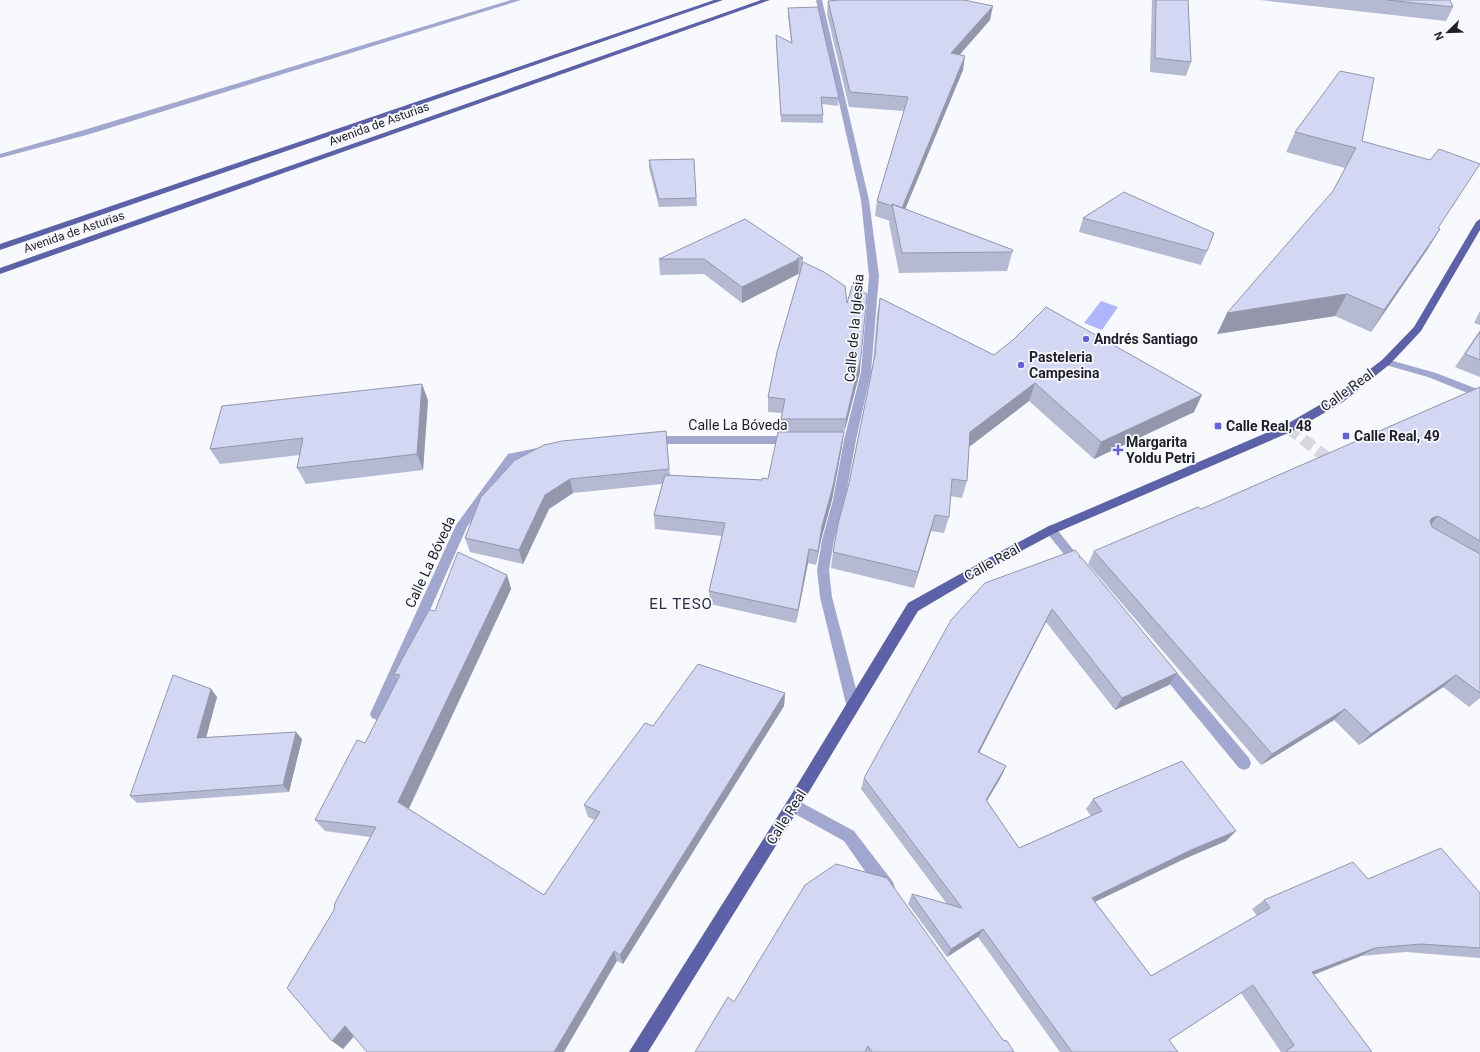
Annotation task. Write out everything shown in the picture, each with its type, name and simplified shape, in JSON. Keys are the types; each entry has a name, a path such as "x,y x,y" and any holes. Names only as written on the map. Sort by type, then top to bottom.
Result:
{"main road":[{"name":"Avenida de Asturias","path":"0,247 720,0"},
{"name":"Avenida de Asturias","path":"0,271 767,0"},
{"name":"Calle Real","path":"638,1052 793,805 913,607 994,560 1051,530 1289,428 1339,399 1386,362 1418,329 1480,222"}],"street":[{"path":"0,156 87,132 518,0"},
{"name":"Calle de la Iglesia","path":"819,0 865,200 874,276 866,372 846,440 839,500 828,540 823,570 826,598 853,704"},
{"path":"1386,362 1432,376 1480,394"},
{"name":"Calle La Bóveda","path":"636,440 802,440"},
{"name":"Calle La Bóveda","path":"377,714 462,525 512,457 551,450"},
{"path":"1051,530 1089,576"},
{"path":"1154,655 1244,763"},
{"path":"793,805 848,836 894,899"}],"water":[{"path":"1101,301 1118,307 1102,330 1084,323"}],"building":[{"path":"964,0 993,6 951,53 965,56 902,208 877,201 908,97 850,92 828,1"},
{"path":"1156,0 1188,0 1191,62 1155,58"},
{"path":"1387,0 1450,0 1453,7"},
{"path":"818,7 839,98 821,97 823,115 781,115 776,35 792,43 788,8"},
{"path":"1340,71 1374,78 1362,141 1430,160 1439,149 1480,164 1438,228 1440,229 1384,310 1347,294 1227,313 1333,191 1356,148 1295,132"},
{"path":"694,159 696,198 659,199 649,160"},
{"path":"1124,192 1214,233 1207,251 1083,218"},
{"path":"892,204 1013,250 1012,252 902,253"},
{"path":"745,219 803,258 797,258 799,259 742,287 704,259 659,259"},
{"path":"803,262 824,272 845,286 847,303 852,286 867,294 861,357 846,419 781,419 785,399 768,397 777,352"},
{"path":"880,298 994,355 1014,339 1046,307 1202,395 1101,442 1035,383 970,432 967,481 952,479 949,517 935,515 918,572 833,552 838,524 849,483 875,355"},
{"path":"1480,332 1480,360 1465,354"},
{"path":"422,384 417,454 297,468 303,438 210,449 222,406"},
{"path":"1480,387 1480,541 1438,516 1432,518 1430,521 1432,527 1480,554 1480,693 1456,675 1371,734 1345,709 1272,754 1094,551 1198,507 1201,509"},
{"path":"666,431 669,469 570,479 545,495 519,550 465,538 481,497 515,460 544,445 562,441"},
{"path":"778,432 844,432 833,486 822,526 818,551 809,549 798,610 709,591 725,523 654,515 665,475 762,480 762,478 768,479"},
{"path":"1075,550 1080,556 1079,557 1081,557 1177,673 1122,698 1052,609 978,752 1006,766 986,800 1019,848 1102,811 1093,799 1182,761 1236,831 1191,850 1092,898 1151,976 1270,908 1264,900 1353,862 1368,879 1441,848 1480,893 1480,948 1421,944 1375,948 1312,972 1372,1052 1286,1052 1294,1045 1253,985 1169,1040 1178,1052 1072,1052 983,929 951,949 912,894 962,908 864,778 951,620 985,583"},
{"path":"458,552 507,575 398,802 544,895 600,812 584,805 645,723 653,726 698,664 785,693 620,955 614,951 554,1052 367,1052 345,1026 332,1041 287,988 334,910 335,903 376,827 315,820 357,740 365,743 400,675 394,674 429,610 435,611"},
{"path":"173,675 211,689 197,738 296,732 283,785 130,796"},
{"path":"836,864 887,878 1003,1040 1007,1041 1014,1052 872,1052 868,1046 865,1052 695,1052 728,997 734,1002 805,885"}],"tunnel":[{"path":"1289,428 1336,465"}],"place":[{"name":"Andrés Santiago","path":"1086,339"},
{"name":"Pasteleria Campesina","path":"1021,365"},
{"name":"Calle Real, 48","path":"1218,426"},
{"name":"Calle Real, 49","path":"1346,436"},
{"name":"Margarita Yoldu Petri","path":"1118,450"}],"district":[{"name":"EL TESO","path":"681,604"}]}
